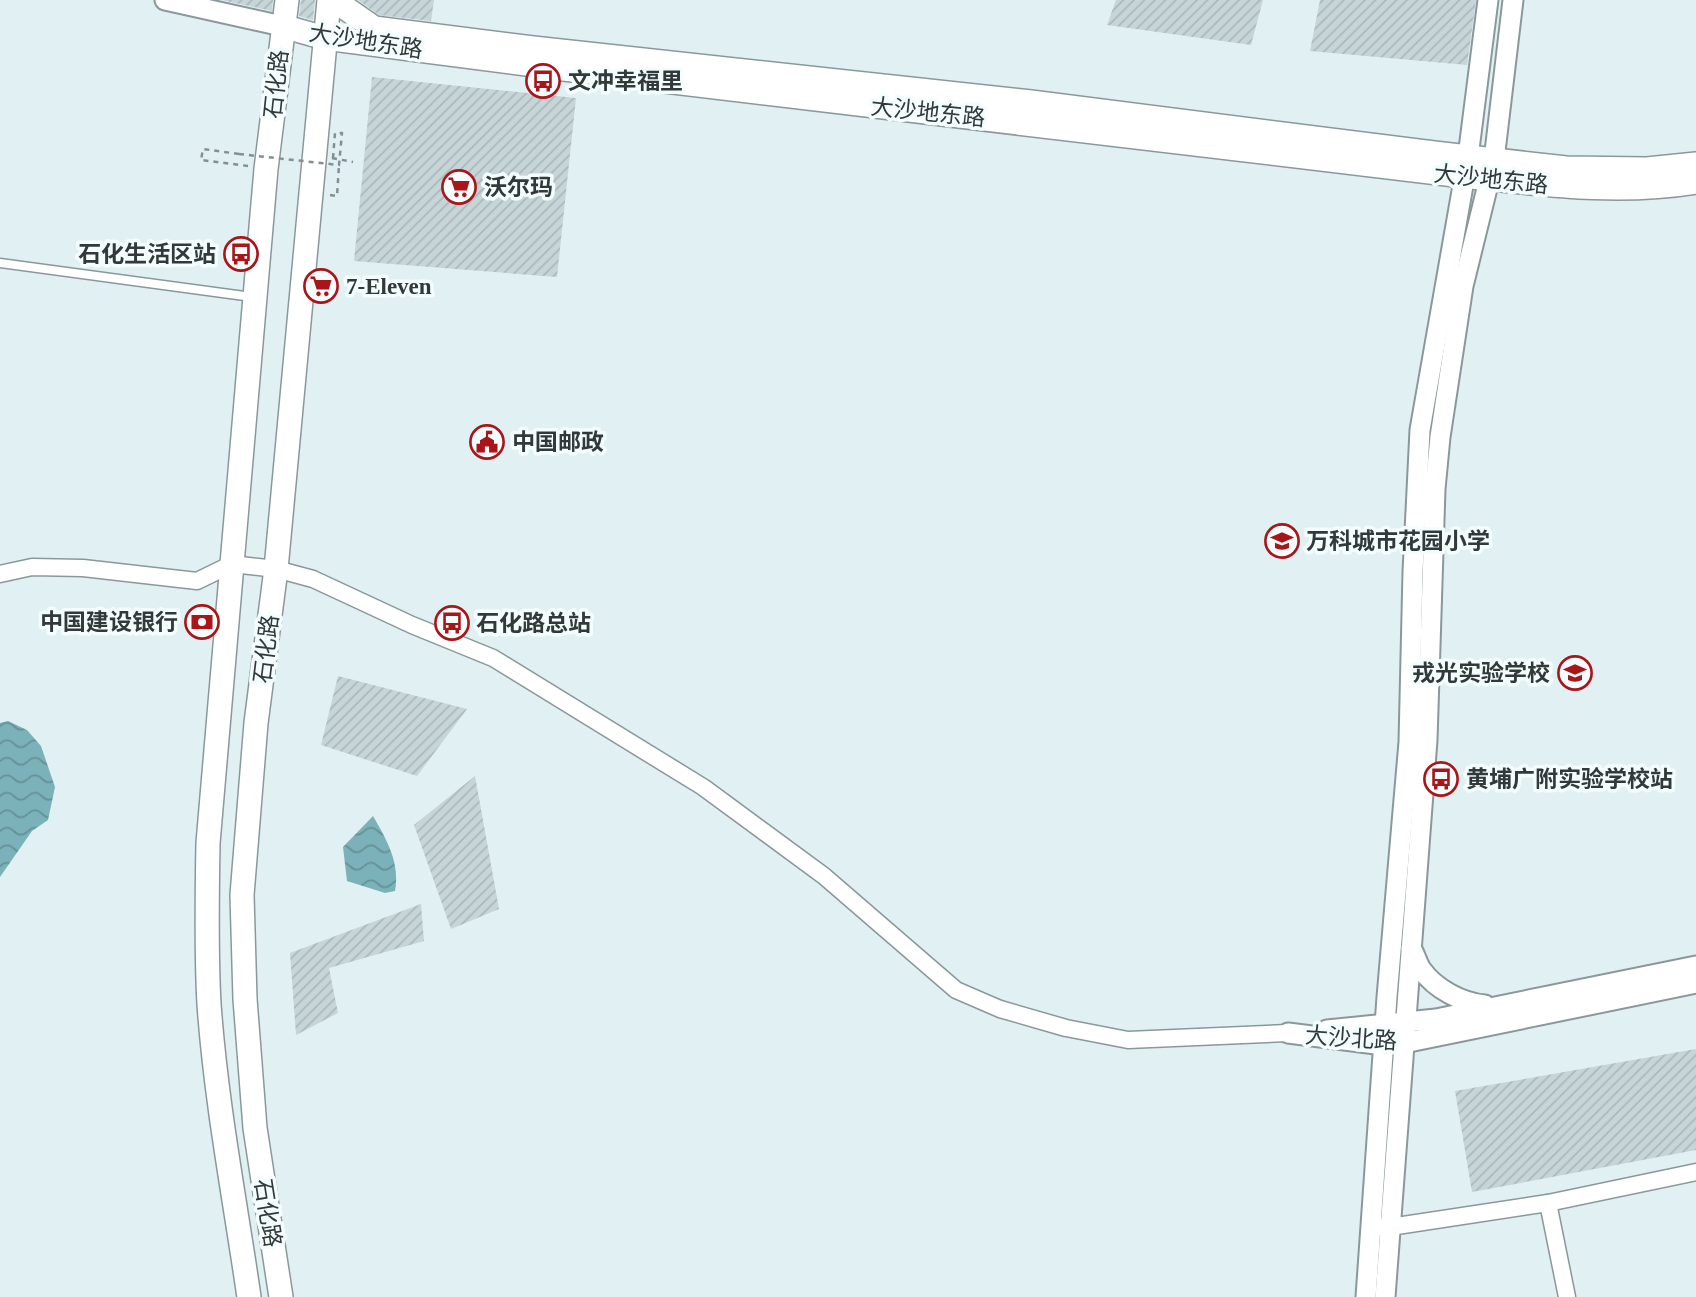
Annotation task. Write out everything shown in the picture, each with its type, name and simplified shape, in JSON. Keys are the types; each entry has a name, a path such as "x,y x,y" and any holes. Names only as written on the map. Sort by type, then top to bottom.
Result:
{"main road":[{"name":"石化路","path":"249,1297 219,1106 209,1006 206,933 208,844 255,297 282,26 287,0"},
{"name":"石化路","path":"281,1297 255,1128 245,999 242,895 256,723 276,569 331,0"},
{"name":"大沙地东路","path":"331,0 374,28 1114,112 1466,167"},
{"name":"大沙地东路","path":"282,26 326,38 1492,170 1593,188 1665,187 1696,182"},
{"name":"大沙地东路","path":"1492,170 1647,169 1696,164"}],"street":[{"name":"大沙地东路","path":"164,0 282,26"},
{"path":"1398,1037 1385,1025 1409,742 1420,430 1466,167 1488,0"},
{"path":"1366,1297 1380,1226 1398,1037 1411,946 1427,740 1435,502 1440,437 1463,286 1492,170 1513,0"},
{"path":"0,574 32,567 83,568 197,581 232,564 276,569 313,579 412,625 493,657 725,803 824,876 956,990 1000,1009 1066,1028 1128,1040 1288,1033"},
{"path":"1411,946 1422,970 1451,995 1472,1004 1493,1006"},
{"name":"大沙北路","path":"1398,1037 1493,1006 1696,966"},
{"name":"大沙北路","path":"1288,1033 1398,1037 1696,983"},
{"name":"大沙北路","path":"1288,1033 1385,1025"},
{"path":"1380,1226 1548,1202 1696,1172"},
{"path":"1548,1202 1567,1297"},
{"path":"1380,1226 1385,1297"}],"lane":[{"path":"0,263 255,297"}],"path":[{"path":"330,195 337,196 340,165 342,133 335,132 333,158 353,162"},
{"path":"250,167 201,160 203,149 340,165"}],"water":[{"path":"8,721 27,730 41,746 55,787 48,820 32,831 0,877 0,723"},
{"path":"373,816 394,861 395,891 385,893 347,881 343,847"}],"building":[{"path":"221,0 273,0 272,11"},
{"path":"301,0 315,0 313,20 299,16"},
{"path":"358,0 434,0 431,21 379,15"},
{"path":"1116,0 1263,0 1251,45 1107,25"},
{"path":"1320,0 1476,0 1467,65 1310,51"},
{"path":"372,77 576,98 557,277 354,261"},
{"path":"338,676 467,709 417,776 321,745"},
{"path":"475,776 499,909 451,929 414,825"},
{"path":"421,904 424,941 329,968 338,1013 296,1035 290,953"},
{"path":"1696,1049 1696,1150 1472,1192 1455,1091"}],"place":[{"name":"文冲幸福里","path":"543,81"},
{"name":"沃尔玛","path":"459,187"},
{"name":"石化生活区站","path":"241,254"},
{"name":"7-Eleven","path":"321,286"},
{"name":"中国邮政","path":"487,442"},
{"name":"万科城市花园小学","path":"1282,541"},
{"name":"中国建设银行","path":"202,622"},
{"name":"石化路总站","path":"452,623"},
{"name":"戎光实验学校","path":"1575,673"},
{"name":"黄埔广附实验学校站","path":"1441,779"}]}
